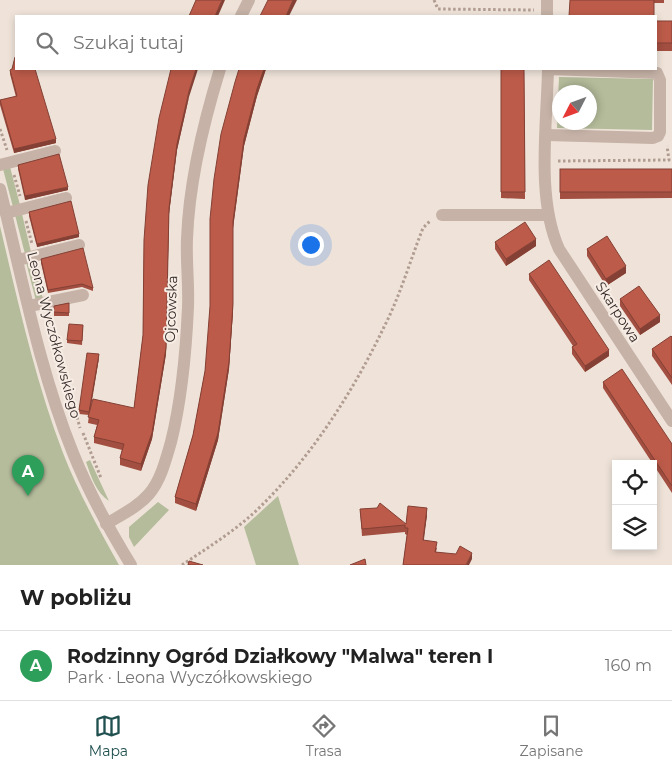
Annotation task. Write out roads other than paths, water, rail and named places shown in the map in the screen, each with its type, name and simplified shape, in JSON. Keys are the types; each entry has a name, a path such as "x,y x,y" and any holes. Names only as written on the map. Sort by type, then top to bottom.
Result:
{"street":[{"path":"242,15 249,0"},
{"name":"Ojcowska","path":"106,524 139,504 155,486 166,460 176,420 184,366 188,306 187,238 196,166 208,108 220,70"},
{"name":"Skarpowa","path":"548,70 546,136 547,215 559,249 672,421"},
{"path":"546,136 652,138 658,136 660,132 660,80 657,73 575,70"},
{"path":"0,165 55,151"},
{"name":"Leona Wyczółkowskiego","path":"0,189 48,380 63,427 84,479 106,524 131,565"},
{"path":"6,213 66,198"},
{"path":"442,215 547,215"},
{"path":"18,260 79,245"},
{"path":"29,306 83,295"}],"place":[{"name":"Rodzinny Ogród Działkowy \"Malwa\" teren I","path":"28,496"}]}
